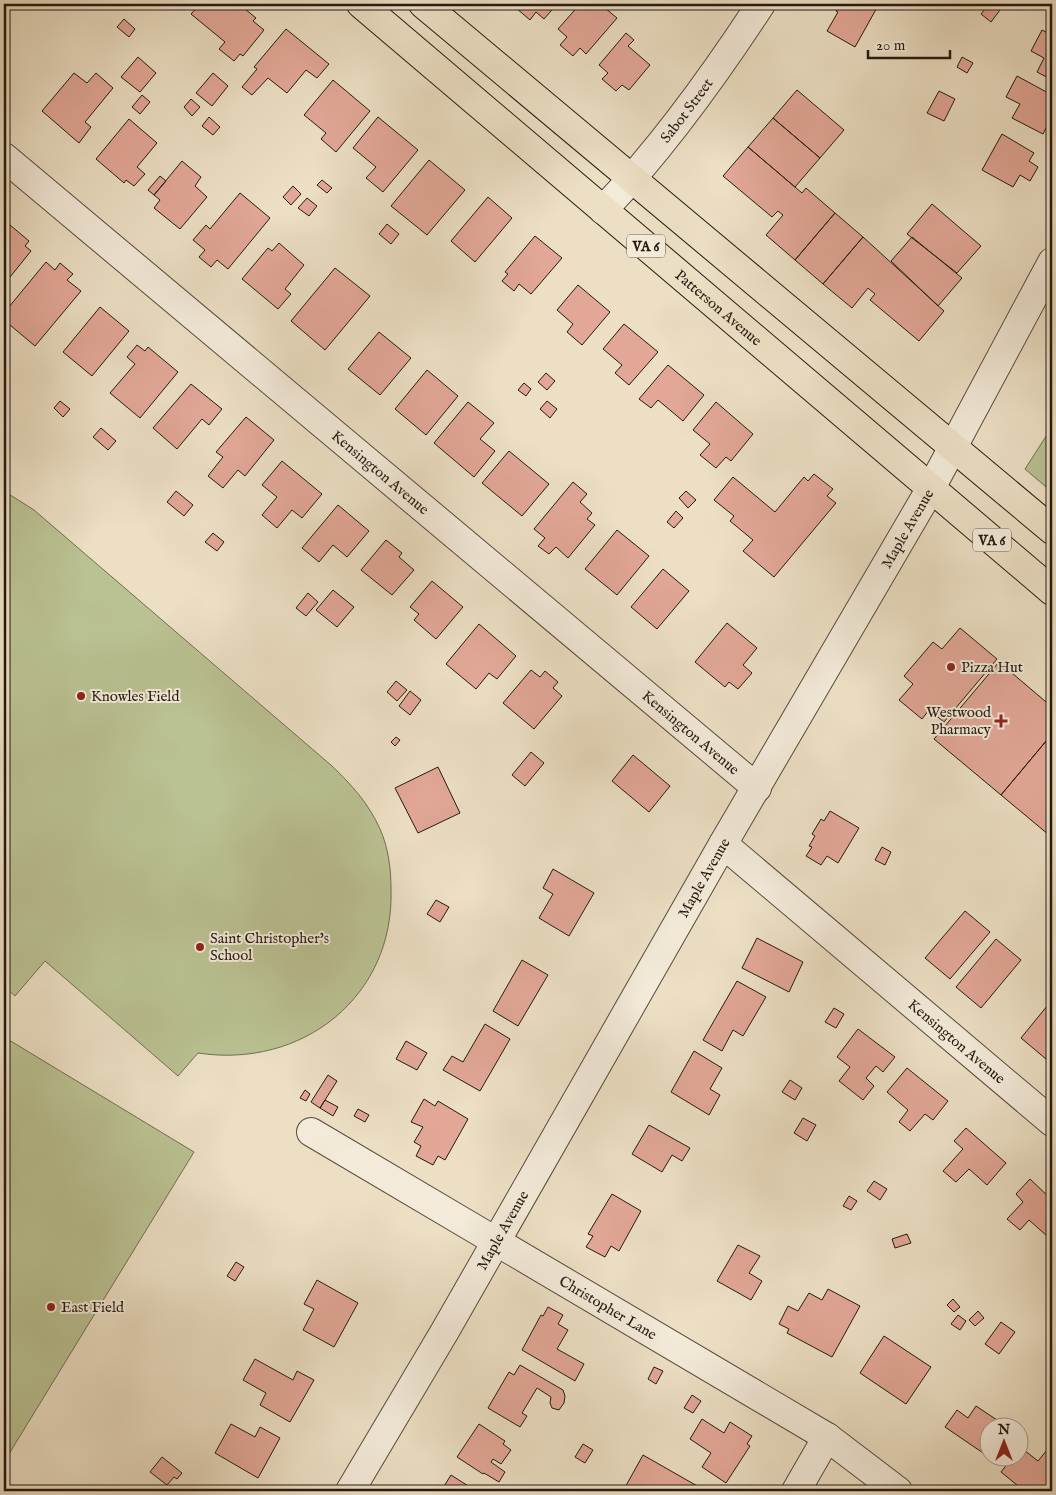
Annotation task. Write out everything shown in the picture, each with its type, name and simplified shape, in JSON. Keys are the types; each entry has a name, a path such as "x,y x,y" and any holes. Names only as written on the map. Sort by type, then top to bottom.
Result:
{"main road":[{"name":"Patterson Avenue","path":"361,4 1052,591"},
{"name":"VA 6","path":"423,4 954,446 1052,530"}],"street":[{"name":"Sabot Street","path":"603,210 633,179 718,70 761,4"},
{"name":"Kensington Avenue","path":"4,157 757,788"},
{"name":"Maple Avenue","path":"350,1491 496,1242 723,844 931,488 1052,262"},
{"name":"Kensington Avenue","path":"723,844 1052,1122"},
{"name":"Christopher Lane","path":"312,1132 827,1437 898,1491"},
{"path":"796,1491 827,1437"}],"green space":[{"path":"1052,427 1052,492 1025,469"},
{"path":"4,491 34,510 332,766 359,795 376,820 387,850 391,888 388,927 377,962 359,992 335,1017 306,1037 273,1049 236,1055 198,1053 178,1076 45,961 15,996 4,986"},
{"name":"East Field","path":"4,1037 194,1152 4,1462"}],"building":[{"path":"200,4 239,4 256,18 253,21 264,30 243,56 240,54 234,61 219,49 225,42 191,14"},
{"path":"519,4 557,4 544,19 536,12 530,20 516,8"},
{"path":"580,4 606,4 608,5 605,8 617,18 586,54 580,48 573,56 560,45 567,37 558,29"},
{"path":"840,4 879,4 855,47 827,31 838,12 836,11"},
{"path":"989,4 1000,10 991,22 981,14"},
{"path":"124,19 135,29 129,37 117,27"},
{"path":"286,29 329,64 317,78 306,70 287,93 268,78 252,95 242,87 257,69 254,67"},
{"path":"1042,30 1052,35 1052,80 1037,72 1044,58 1031,51"},
{"path":"626,33 634,40 628,46 650,65 629,90 622,85 616,91 602,79 608,73 599,65"},
{"path":"138,57 156,73 140,92 121,77"},
{"path":"962,57 973,63 967,73 957,67"},
{"path":"74,73 87,83 96,73 113,88 85,122 91,127 79,143 42,111"},
{"path":"213,73 228,86 212,106 196,93"},
{"path":"1017,76 1052,95 1052,122 1050,120 1043,134 1012,118 1020,104 1006,97"},
{"path":"333,80 370,111 336,152 321,139 326,133 304,115"},
{"path":"797,90 844,130 820,158 773,118"},
{"path":"939,91 955,99 944,121 927,113"},
{"path":"142,95 150,102 140,114 132,107"},
{"path":"191,99 200,107 192,116 184,107"},
{"path":"209,117 220,127 213,135 202,126"},
{"path":"378,117 418,150 383,192 366,178 376,167 353,148"},
{"path":"773,118 820,158 795,187 748,147"},
{"path":"129,119 157,143 137,167 145,174 134,186 126,180 124,183 96,159"},
{"path":"1002,134 1034,153 1029,161 1038,167 1030,181 1020,175 1013,187 982,170"},
{"path":"748,147 802,193 806,188 835,213 795,260 766,235 783,215 778,211 772,217 723,176"},
{"path":"429,160 465,190 427,235 391,206"},
{"path":"182,161 201,177 195,186 207,197 180,229 154,208 160,200 154,195"},
{"path":"160,176 166,181 154,195 148,190"},
{"path":"322,180 332,188 327,193 317,185"},
{"path":"293,186 301,194 291,205 283,197"},
{"path":"240,193 270,218 228,269 217,260 211,267 199,257 205,250 193,240 206,225 210,229"},
{"path":"488,197 512,218 475,262 451,241"},
{"path":"307,198 317,206 309,216 298,208"},
{"path":"932,204 981,246 957,273 907,234"},
{"path":"835,213 863,237 823,284 795,260"},
{"path":"4,220 29,241 25,246 31,251 6,282 4,280"},
{"path":"387,224 399,234 391,244 379,234"},
{"path":"535,236 562,258 531,294 519,284 514,291 502,281 508,274 505,272"},
{"path":"863,237 944,311 919,341 870,300 875,294 868,288 852,308 823,284"},
{"path":"912,237 962,278 938,306 891,261"},
{"path":"279,243 304,265 285,289 291,294 278,309 242,279 268,248 272,251"},
{"path":"46,262 55,270 60,263 73,274 67,280 81,291 35,346 4,320 4,313"},
{"path":"335,268 370,296 325,350 291,321"},
{"path":"578,285 610,312 582,345 567,332 573,324 557,310"},
{"path":"100,307 129,331 92,376 63,352"},
{"path":"624,324 658,352 629,385 615,373 622,365 603,349"},
{"path":"379,332 411,358 380,395 348,369"},
{"path":"137,345 145,351 148,347 178,372 140,418 110,393 135,364 127,357"},
{"path":"668,365 704,395 683,421 658,400 651,408 639,399"},
{"path":"427,370 458,396 426,435 395,409"},
{"path":"546,373 555,381 547,390 538,382"},
{"path":"524,383 531,389 526,396 518,390"},
{"path":"191,384 222,409 209,425 202,419 177,449 153,428"},
{"path":"60,401 70,409 63,417 54,408"},
{"path":"547,401 557,409 550,418 540,409"},
{"path":"468,402 494,423 480,439 495,451 474,477 434,443"},
{"path":"716,402 753,434 731,461 726,457 716,468 700,455 710,444 693,430"},
{"path":"246,417 274,440 245,476 238,470 223,488 208,476 223,457 216,452"},
{"path":"101,428 116,441 108,450 93,437"},
{"path":"509,451 549,484 522,516 482,483"},
{"path":"282,461 322,494 302,518 292,510 277,528 262,515 277,497 262,485"},
{"path":"814,474 833,489 827,496 836,503 774,577 743,551 753,540 730,521 734,516 714,500 733,477 775,512 804,477 808,481"},
{"path":"573,482 587,494 580,502 592,513 587,519 595,525 568,558 556,547 549,554 538,546 545,538 534,529"},
{"path":"176,491 193,505 184,516 167,502"},
{"path":"686,491 696,500 688,508 679,498"},
{"path":"338,505 369,531 347,557 333,545 319,562 302,548"},
{"path":"676,511 683,518 674,528 667,522"},
{"path":"617,530 649,556 617,595 585,569"},
{"path":"213,533 224,542 217,551 205,542"},
{"path":"386,540 402,553 399,557 414,570 392,595 361,570"},
{"path":"663,569 689,591 657,629 631,607"},
{"path":"432,581 463,607 436,639 414,620 419,614 410,607"},
{"path":"333,590 354,607 337,627 316,610"},
{"path":"308,593 318,602 306,616 296,608"},
{"path":"727,623 757,648 743,665 752,673 738,689 729,682 725,687 695,662"},
{"path":"479,624 516,656 497,679 489,673 476,689 446,664"},
{"name":"Pizza Hut","path":"960,628 997,659 944,722 929,710 922,719 899,700 913,684 904,676 933,642 942,649"},
{"name":"Westwood Pharmacy","path":"999,662 1052,707 1052,734 1001,795 934,739"},
{"path":"531,670 540,677 545,671 558,682 553,688 562,696 534,729 503,703"},
{"path":"396,681 407,690 397,701 387,692"},
{"path":"410,691 421,700 410,715 399,706"},
{"path":"1052,734 1052,832 1049,835 1001,795"},
{"path":"396,737 400,740 395,746 391,742"},
{"path":"531,752 544,763 525,786 512,775"},
{"path":"633,755 670,786 649,812 612,781"},
{"path":"438,767 460,813 418,833 395,788"},
{"path":"830,811 859,828 838,863 827,856 821,865 806,856 812,847 809,846 815,836 812,834 821,819 824,821"},
{"path":"882,847 891,852 885,865 875,860"},
{"path":"553,869 594,893 569,936 539,918 553,894 543,888"},
{"path":"436,900 449,907 440,922 427,914"},
{"path":"965,911 990,932 950,979 925,958"},
{"path":"757,938 803,962 789,992 742,968"},
{"path":"996,939 1021,960 981,1008 956,987"},
{"path":"522,960 548,975 518,1026 493,1011"},
{"path":"737,981 766,997 743,1036 733,1030 722,1051 703,1040"},
{"path":"1052,1000 1052,1051 1046,1059 1021,1038"},
{"path":"834,1008 844,1014 836,1028 825,1022"},
{"path":"485,1024 510,1039 480,1091 443,1070 452,1056 463,1062"},
{"path":"858,1029 895,1057 883,1072 876,1066 866,1078 874,1086 863,1100 839,1081 850,1067 837,1057"},
{"path":"406,1041 427,1053 417,1070 396,1059"},
{"path":"694,1051 722,1068 710,1089 720,1095 709,1115 671,1092"},
{"path":"907,1068 948,1101 933,1120 925,1114 910,1131 899,1122 908,1110 887,1092"},
{"path":"328,1075 337,1081 320,1108 311,1102"},
{"path":"790,1080 802,1088 795,1100 782,1092"},
{"path":"305,1090 310,1094 306,1101 300,1098"},
{"path":"424,1099 435,1106 438,1101 468,1119 445,1160 438,1156 433,1165 416,1156 421,1146 414,1142 423,1127 411,1122"},
{"path":"325,1100 338,1107 333,1116 320,1108"},
{"path":"358,1109 369,1115 365,1122 354,1116"},
{"path":"803,1118 816,1125 807,1141 794,1133"},
{"path":"649,1125 690,1148 682,1161 672,1155 662,1172 632,1154"},
{"path":"966,1128 1006,1163 987,1185 969,1169 956,1182 943,1171 963,1149 954,1141"},
{"path":"1030,1179 1052,1200 1052,1230 1047,1236 1029,1220 1020,1230 1007,1219 1023,1202 1016,1194"},
{"path":"874,1181 887,1189 880,1200 867,1191"},
{"path":"612,1194 641,1211 619,1251 611,1246 605,1257 586,1247 593,1236 588,1234"},
{"path":"849,1196 857,1201 851,1210 843,1206"},
{"path":"907,1234 911,1243 895,1248 892,1239"},
{"path":"738,1245 760,1256 749,1273 762,1281 751,1300 717,1281"},
{"path":"236,1262 244,1267 235,1281 227,1276"},
{"path":"317,1280 358,1303 334,1347 303,1330 314,1309 304,1304"},
{"path":"828,1289 860,1306 832,1357 787,1333 789,1329 779,1324 788,1306 798,1311 809,1293 822,1300"},
{"path":"953,1299 960,1307 954,1312 947,1305"},
{"path":"548,1307 563,1315 558,1324 568,1330 557,1349 584,1364 575,1381 522,1350 541,1315 543,1316"},
{"path":"978,1311 984,1318 975,1326 969,1320"},
{"path":"958,1315 966,1321 960,1330 951,1324"},
{"path":"1001,1322 1015,1332 999,1354 985,1344"},
{"path":"884,1336 931,1367 906,1404 860,1373"},
{"path":"255,1359 293,1380 297,1371 314,1380 290,1422 260,1405 266,1393 243,1380"},
{"path":"520,1365 563,1390 565,1396 564,1403 559,1410 552,1408 550,1403 551,1397 537,1388 522,1413 527,1416 520,1427 488,1408 509,1372 514,1375"},
{"path":"654,1367 663,1371 656,1384 648,1379"},
{"path":"692,1395 701,1401 693,1413 684,1408"},
{"path":"976,1406 994,1418 978,1418 978,1450 945,1427 957,1410 968,1418"},
{"path":"702,1419 724,1433 730,1422 752,1436 747,1444 750,1446 726,1483 702,1467 711,1453 690,1439"},
{"path":"231,1424 255,1437 260,1427 280,1438 258,1478 215,1453"},
{"path":"479,1424 505,1441 503,1444 511,1450 501,1464 493,1459 491,1462 505,1472 499,1482 457,1457"},
{"path":"583,1444 593,1450 585,1463 575,1457"},
{"path":"1047,1450 1052,1454 1052,1491 1022,1491 1001,1472 1004,1468 1028,1468 1028,1453 1038,1461"},
{"path":"643,1455 706,1491 623,1491"},
{"path":"162,1457 182,1473 177,1479 174,1477 167,1485 150,1472"},
{"path":"451,1475 476,1491 441,1491"}],"place":[{"name":"Pizza Hut","path":"951,667"},
{"name":"Knowles Field","path":"81,696"},
{"name":"Westwood Pharmacy","path":"1001,721"},
{"name":"Saint Christopher's School","path":"200,947"},
{"name":"East Field","path":"51,1307"}]}
